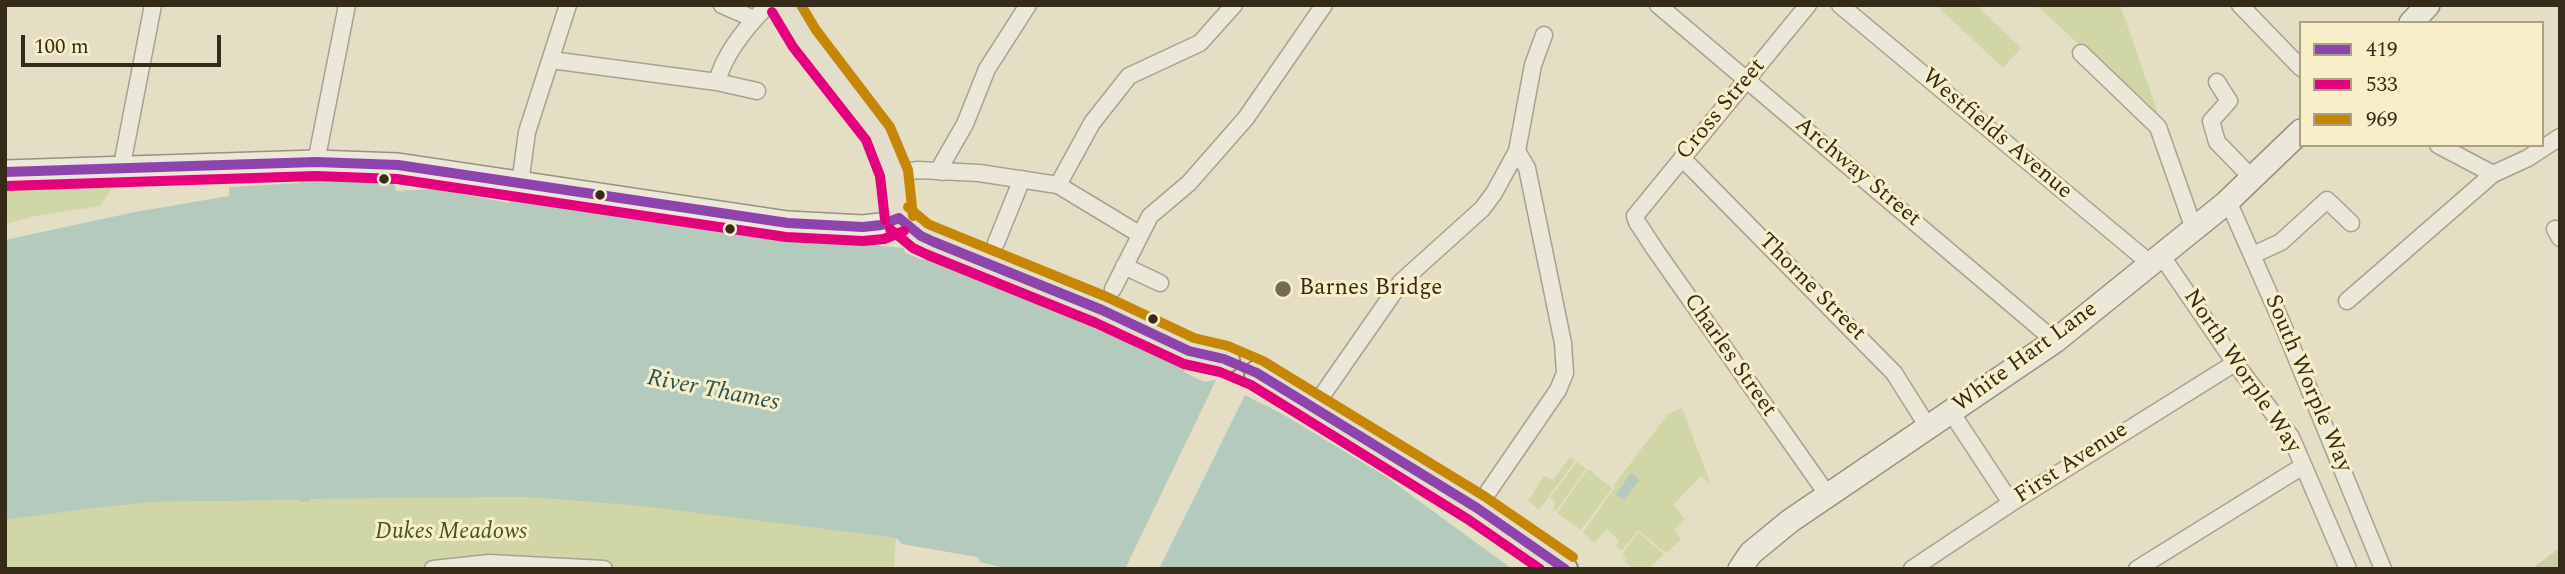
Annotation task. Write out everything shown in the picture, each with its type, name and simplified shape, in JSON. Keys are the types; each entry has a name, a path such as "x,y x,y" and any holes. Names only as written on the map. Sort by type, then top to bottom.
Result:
{"main road":[{"path":"784,5 804,38 878,133 894,173 899,218 921,236 1102,310 1189,351 1227,360"},
{"name":"White Hart Lane","path":"1740,569 1751,553 1827,494 2055,341 2228,201 2299,133"},
{"path":"5,172 316,162 398,165 788,223 863,227 881,225 899,218"},
{"path":"1257,373 1477,508 1566,569"}],"street":[{"path":"121,170 153,5"},
{"path":"316,162 346,5"},
{"path":"520,184 527,132 568,5"},
{"path":"722,5 754,19"},
{"path":"717,82 720,69 754,19 768,5"},
{"path":"942,172 942,164 965,124 987,69 1028,5"},
{"path":"1058,185 1092,123 1129,76 1200,43 1234,5"},
{"path":"1113,289 1150,216 1189,183 1246,118 1324,5"},
{"name":"Archway Street","path":"1658,5 2055,341"},
{"name":"Cross Street","path":"1635,216 1808,5"},
{"name":"Westfields Avenue","path":"1840,5 2156,259"},
{"path":"2240,5 2299,66"},
{"path":"1314,407 1401,282 1482,209 1494,193 1517,152 1534,65 1544,34"},
{"path":"2081,53 2158,127 2194,229"},
{"path":"551,60 717,82 757,91"},
{"path":"2217,82 2229,101 2211,121 2217,142 2252,178"},
{"path":"2347,301 2493,174 2528,158 2560,137"},
{"path":"2442,147 2493,174"},
{"path":"1477,508 1558,390 1565,373 1563,342 1527,168 1517,152"},
{"name":"Thorne Street","path":"1682,158 1895,373 1928,427"},
{"path":"894,173 918,170 1022,179 1058,185 1139,234"},
{"path":"996,243 1022,179"},
{"path":"2253,255 2281,242 2327,200 2351,223"},
{"name":"South Worple Way","path":"2228,201 2383,569"},
{"name":"Charles Street","path":"1635,216 1656,251 1827,494"},
{"name":"North Worple Way","path":"2156,259 2291,438 2348,569"},
{"path":"1124,266 1160,283"},
{"name":"First Avenue","path":"1912,569 2011,503 2235,363"},
{"path":"1951,412 2011,503"},
{"path":"2137,569 2303,466"},
{"path":"433,569 489,563 604,569"}],"green space":[{"path":"1936,5 1976,5 2021,48 2003,68"},
{"path":"2036,5 2120,5 2160,119 2144,104"},
{"path":"115,184 100,206 5,224 5,188"},
{"path":"1682,408 1711,485 1701,476 1673,505 1685,519 1674,530 1681,540 1666,553 1638,530 1622,551 1616,546 1619,541 1607,529 1610,525 1594,543 1583,532 1614,485 1668,414"},
{"path":"1570,457 1575,461 1539,510 1528,501 1544,476 1553,480"},
{"path":"1577,462 1586,469 1556,511 1553,509 1556,503 1550,498"},
{"path":"1588,469 1612,488 1581,530 1557,513"},
{"name":"Dukes Meadows","path":"526,497 646,506 896,538 894,569 5,569 5,520 155,502"},
{"path":"1638,532 1664,554 1648,569 1635,569 1625,562 1626,559 1622,555"},
{"path":"2560,548 2560,569 2531,569"}],"water":[{"name":"River Thames","path":"301,178 394,182 396,191 435,189 509,203 510,199 812,240 904,248 905,253 924,260 929,258 1184,366 1184,372 1204,382 1215,380 1284,415 1385,476 1512,569 1009,569 980,562 977,557 902,544 896,538 642,506 526,497 155,502 5,520 5,240 135,212 229,196 229,187 299,183"},
{"path":"1631,473 1640,480 1624,500 1616,494"}],"pier":[{"path":"1217,378 1246,393 1159,569 1125,569"}],"transit line":[{"name":"969","path":"801,5 816,30 890,127 908,170 913,216"},
{"name":"533","path":"772,12 793,47 866,140 880,176 885,220"},
{"name":"419","path":"5,172 316,162 398,165 788,223 863,227 881,225 899,218"},
{"name":"533","path":"5,186 316,176 397,179 786,237 863,241 884,239 904,231"},
{"name":"969","path":"908,207 928,224 1107,297 1194,338 1228,346 1263,361 1484,496 1573,557"},
{"name":"419","path":"899,218 921,236 934,242 1102,310 1189,351 1224,359 1257,373 1477,508 1565,569"},
{"name":"533","path":"890,229 913,248 928,255 1096,323 1184,364 1220,372 1251,385 1469,520 1540,569"}],"place":[{"name":"Barnes Bridge","path":"1283,289"}]}
